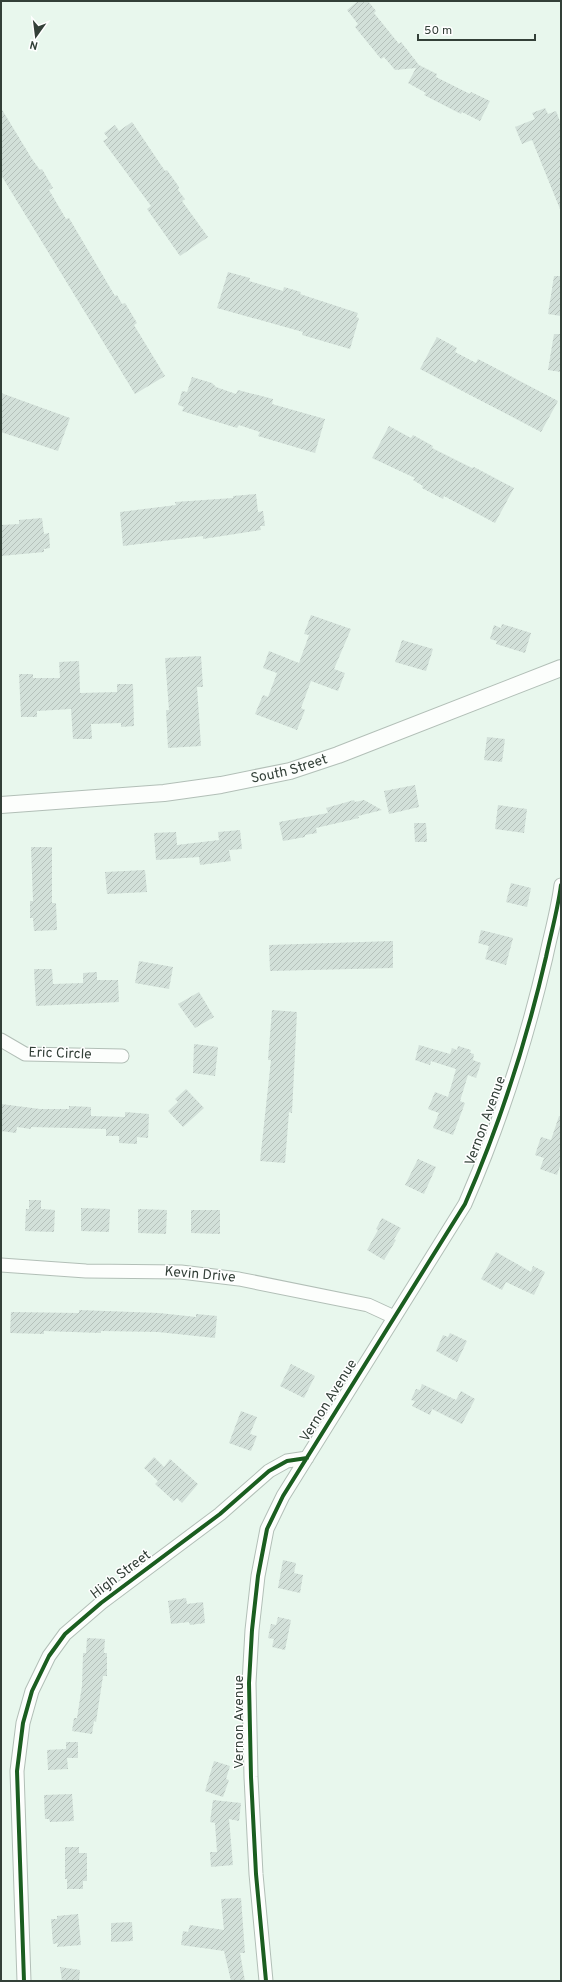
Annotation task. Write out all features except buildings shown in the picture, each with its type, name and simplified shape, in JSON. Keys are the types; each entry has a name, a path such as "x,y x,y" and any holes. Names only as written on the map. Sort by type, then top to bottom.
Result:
{"street":[{"name":"South Street","path":"1,805 164,793 221,785 290,771 338,755 561,668"},
{"name":"Vernon Avenue","path":"266,1981 256,1874 251,1777 249,1683 252,1630 258,1576 267,1529 282,1496 465,1204 486,1155 508,1095 538,993 561,885"},
{"name":"Eric Circle","path":"1,1040 25,1054 122,1056"},
{"name":"Kevin Drive","path":"1,1265 86,1271 180,1272 239,1279 368,1305 394,1317"},
{"name":"High Street","path":"24,1981 17,1771 23,1723 32,1691 49,1656 65,1634 101,1603 220,1514 269,1471 287,1461 306,1458"}],"cycle path":[{"path":"266,1981 256,1874 251,1777 249,1683 252,1630 258,1576 267,1529 283,1496 465,1204 490,1144 521,1052 546,957 561,885"},
{"path":"24,1981 17,1771 23,1723 32,1691 49,1656 65,1634 101,1603 220,1514 269,1471 287,1461 307,1458"}]}
